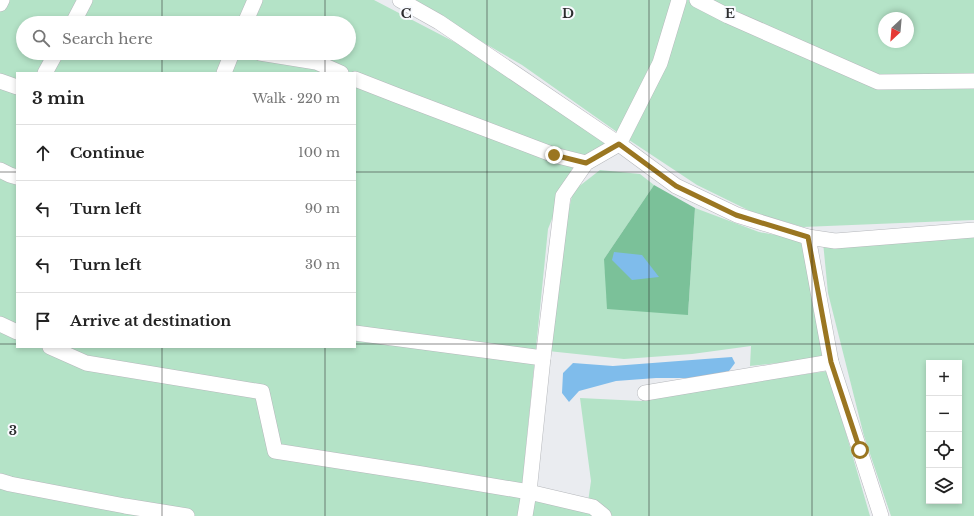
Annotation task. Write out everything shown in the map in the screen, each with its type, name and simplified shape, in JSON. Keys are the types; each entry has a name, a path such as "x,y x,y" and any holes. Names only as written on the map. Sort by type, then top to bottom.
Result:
{"lane":[{"path":"0,4 2,0"},
{"path":"77,16 85,0"},
{"path":"248,16 255,0"},
{"path":"525,516 563,196 586,163 619,144 660,64 679,0"},
{"path":"697,0 728,16 878,82 974,81"},
{"path":"404,1 439,22 619,144 676,186 736,215 808,237 835,241 974,230"},
{"path":"46,72 52,60"},
{"path":"224,72 229,60"},
{"path":"285,60 313,68 335,72"},
{"path":"356,78 554,155 586,163"},
{"path":"0,81 16,87"},
{"path":"0,170 16,177"},
{"path":"808,237 831,362 880,516"},
{"path":"0,324 16,332"},
{"path":"356,333 543,358"},
{"path":"55,348 73,352 86,363 262,392 275,451 529,492 593,507 604,516"},
{"path":"645,393 831,362"},
{"path":"0,480 18,486 187,516"}],"green space":[{"path":"0,0 374,0 466,48 607,145 572,169 548,229 519,516 0,516"},
{"path":"410,0 974,0 974,220 803,227 752,212 697,185 617,132 522,65"},
{"path":"600,170 640,174 654,185 604,259 688,315 695,208 759,232 803,240 825,358 750,366 751,346 692,354 624,359 548,351 557,264 573,191"},
{"path":"654,185 695,208 688,315 607,309 604,259"},
{"path":"974,235 974,516 891,516 864,436 828,293 823,242"},
{"path":"828,371 870,516 532,516 536,486 588,502 591,481 580,398 641,401 721,386"}],"water":[{"path":"614,252 642,255 659,277 632,280 612,260"},
{"path":"732,357 735,363 729,371 703,378 656,378 616,381 579,391 569,402 562,393 563,373 573,363 613,366"}],"route":[{"path":"554,155 586,163 619,144 676,186 736,215 808,237 831,362 860,450"}]}
